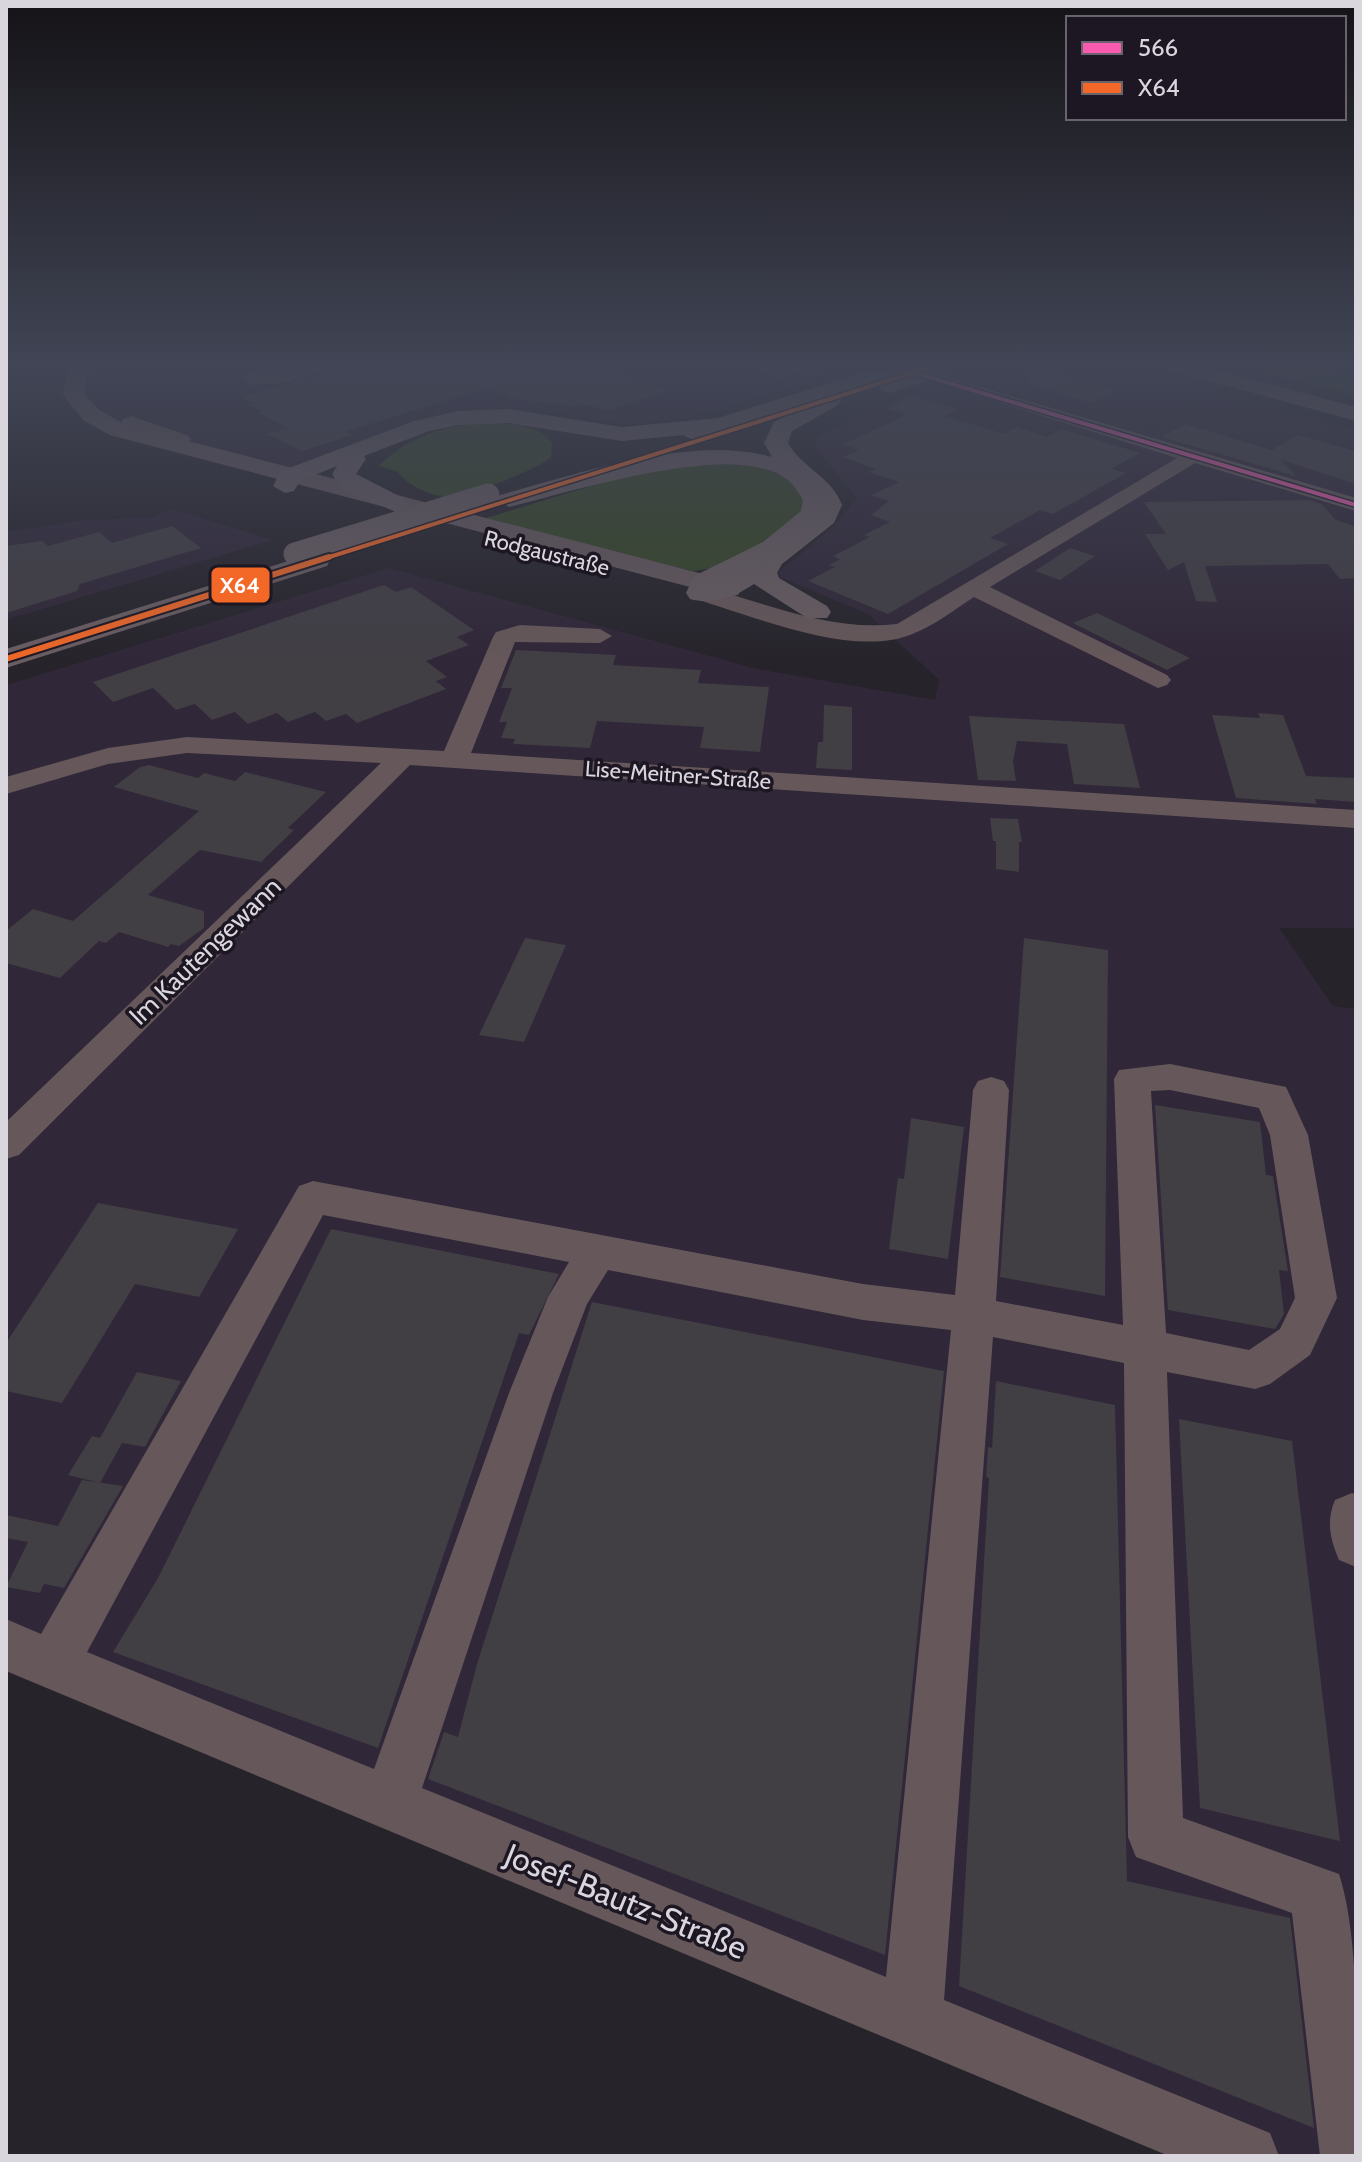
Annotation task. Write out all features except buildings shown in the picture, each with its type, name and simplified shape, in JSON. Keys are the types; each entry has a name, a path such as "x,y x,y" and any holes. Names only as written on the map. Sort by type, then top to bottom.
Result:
{"highway":[{"path":"295,481 335,464"},
{"path":"295,481 341,464"},
{"path":"351,464 344,474 349,483 396,504"},
{"path":"499,498 550,464"},
{"path":"499,498 602,464"},
{"path":"6,645 614,464"},
{"path":"499,498 661,464"},
{"path":"711,588 808,525 817,506 808,486 783,470 759,464"},
{"path":"711,588 773,556 819,525 829,505 818,484 792,464"},
{"path":"773,556 763,573 767,583 817,612"},
{"path":"6,659 306,557"}],"main road":[{"name":"Rodgaustraße","path":"219,464 396,504 711,588"},
{"name":"Rodgaustraße","path":"238,464 711,588"}],"street":[{"name":"Rodgaustraße","path":"711,588 822,626 864,634 903,630 1180,464"},
{"path":"1219,464 1356,505"},
{"path":"971,587 1158,680"},
{"name":"Rodgaustraße","path":"711,588 863,621 891,621 948,601"},
{"path":"454,760 505,637 520,632 600,636"},
{"name":"Lise-Meitner-Straße","path":"6,786 88,759 184,745 1356,819"},
{"name":"Im Kautengewann","path":"6,1145 403,757"},
{"path":"29,1655 313,1197 596,1254 863,1302 974,1315 1145,1348 1255,1370 1295,1342 1316,1298 1289,1135 1273,1097 1170,1077 1132,1079 1145,1348 1156,1837 1319,1894 1352,2156"},
{"path":"912,2018 991,1090"},
{"path":"389,1803 531,1393 569,1297 596,1254"},
{"name":"Josef-Bautz-Straße","path":"29,1655 1247,2156"}],"shaded area":[{"path":"266,464 308,464 292,470"},
{"path":"829,464 1356,464 1356,928 1279,928 1333,1006 1356,1009 1356,2156 1247,2156 6,1645 6,685 389,568 757,669 935,700 939,680 868,614 775,575 835,525 857,499"},
{"path":"172,509 273,540 6,620 6,532 75,521 152,517"}],"green space":[{"path":"540,464 501,482 447,497 420,489 398,472 379,466"},
{"path":"663,464 759,466 804,485 804,524 714,568 693,571 480,520"}],"transit line":[{"name":"X64","path":"6,659 624,464"},
{"name":"566","path":"1219,464 1356,505"}]}
